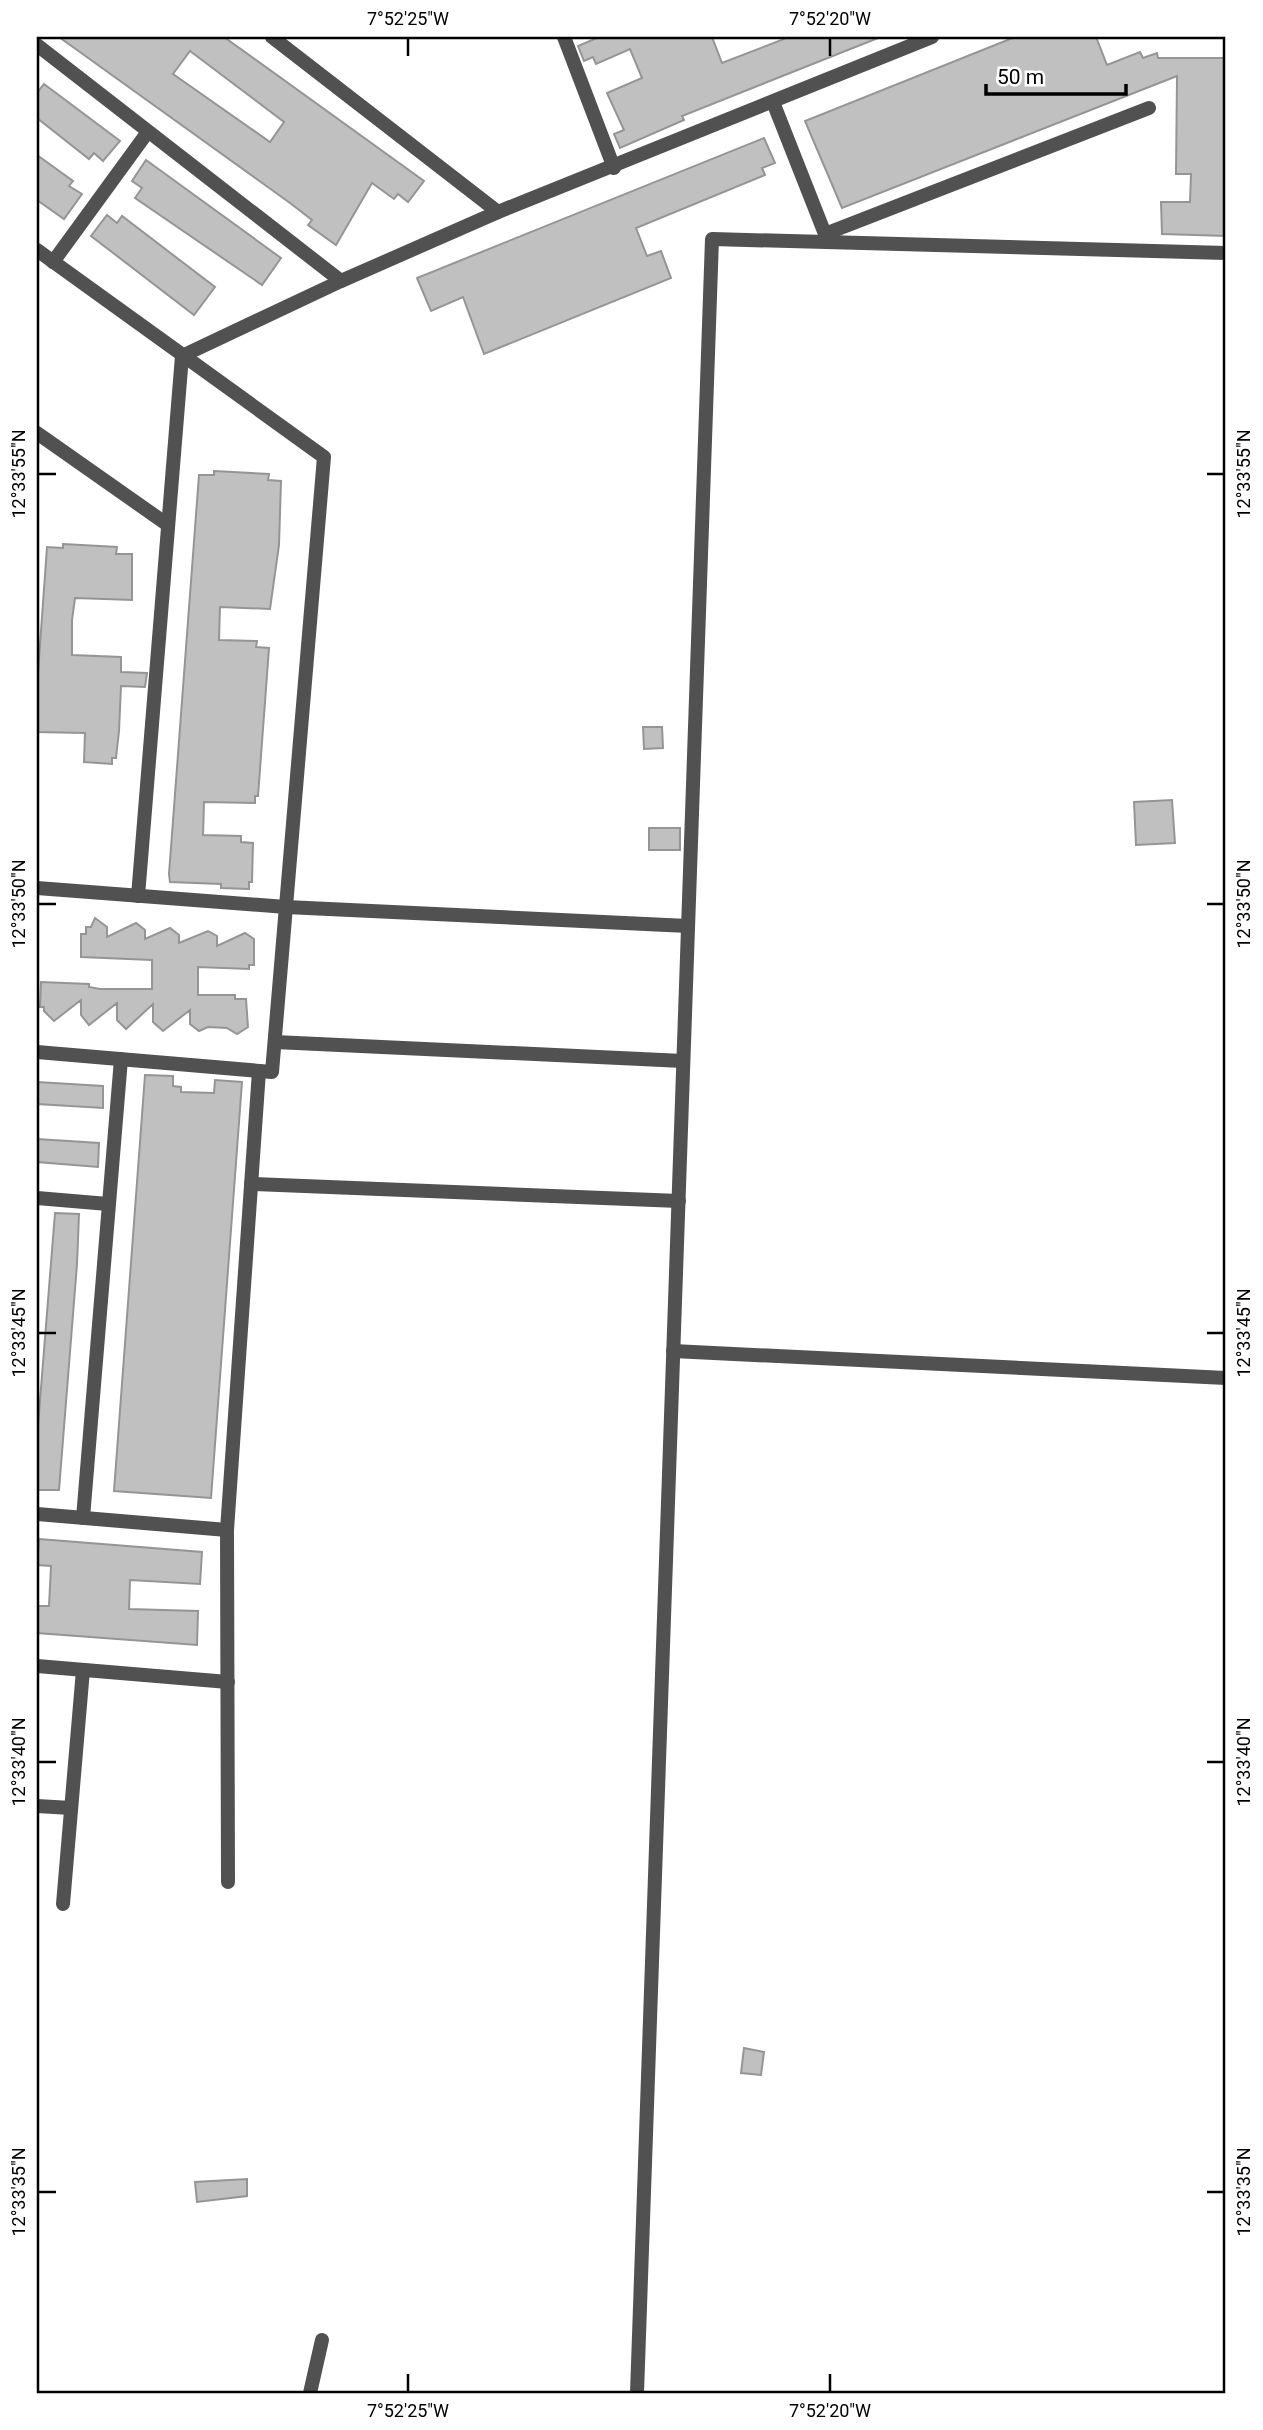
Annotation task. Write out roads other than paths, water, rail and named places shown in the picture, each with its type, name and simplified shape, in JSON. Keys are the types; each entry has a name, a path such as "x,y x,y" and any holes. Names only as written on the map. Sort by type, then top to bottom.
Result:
{"street":[{"path":"272,37 498,212"},
{"path":"564,37 614,168"},
{"path":"182,356 341,281 498,212 614,168 932,37"},
{"path":"37,45 341,281"},
{"path":"773,102 825,234 1149,108"},
{"path":"53,262 147,133"},
{"path":"637,2393 712,239 1226,253"},
{"path":"37,250 324,457 272,1072 37,1052"},
{"path":"138,896 182,356"},
{"path":"37,433 168,525"},
{"path":"37,888 286,907 688,926"},
{"path":"275,1042 683,1061"},
{"path":"83,1518 121,1059"},
{"path":"228,1882 227,1530 259,1071"},
{"path":"251,1184 678,1201"},
{"path":"37,1198 108,1204"},
{"path":"673,1351 1226,1378"},
{"path":"37,1514 227,1530"},
{"path":"37,1666 228,1682"},
{"path":"63,1904 83,1670"},
{"path":"37,1806 71,1808"},
{"path":"310,2393 322,2340"}]}
